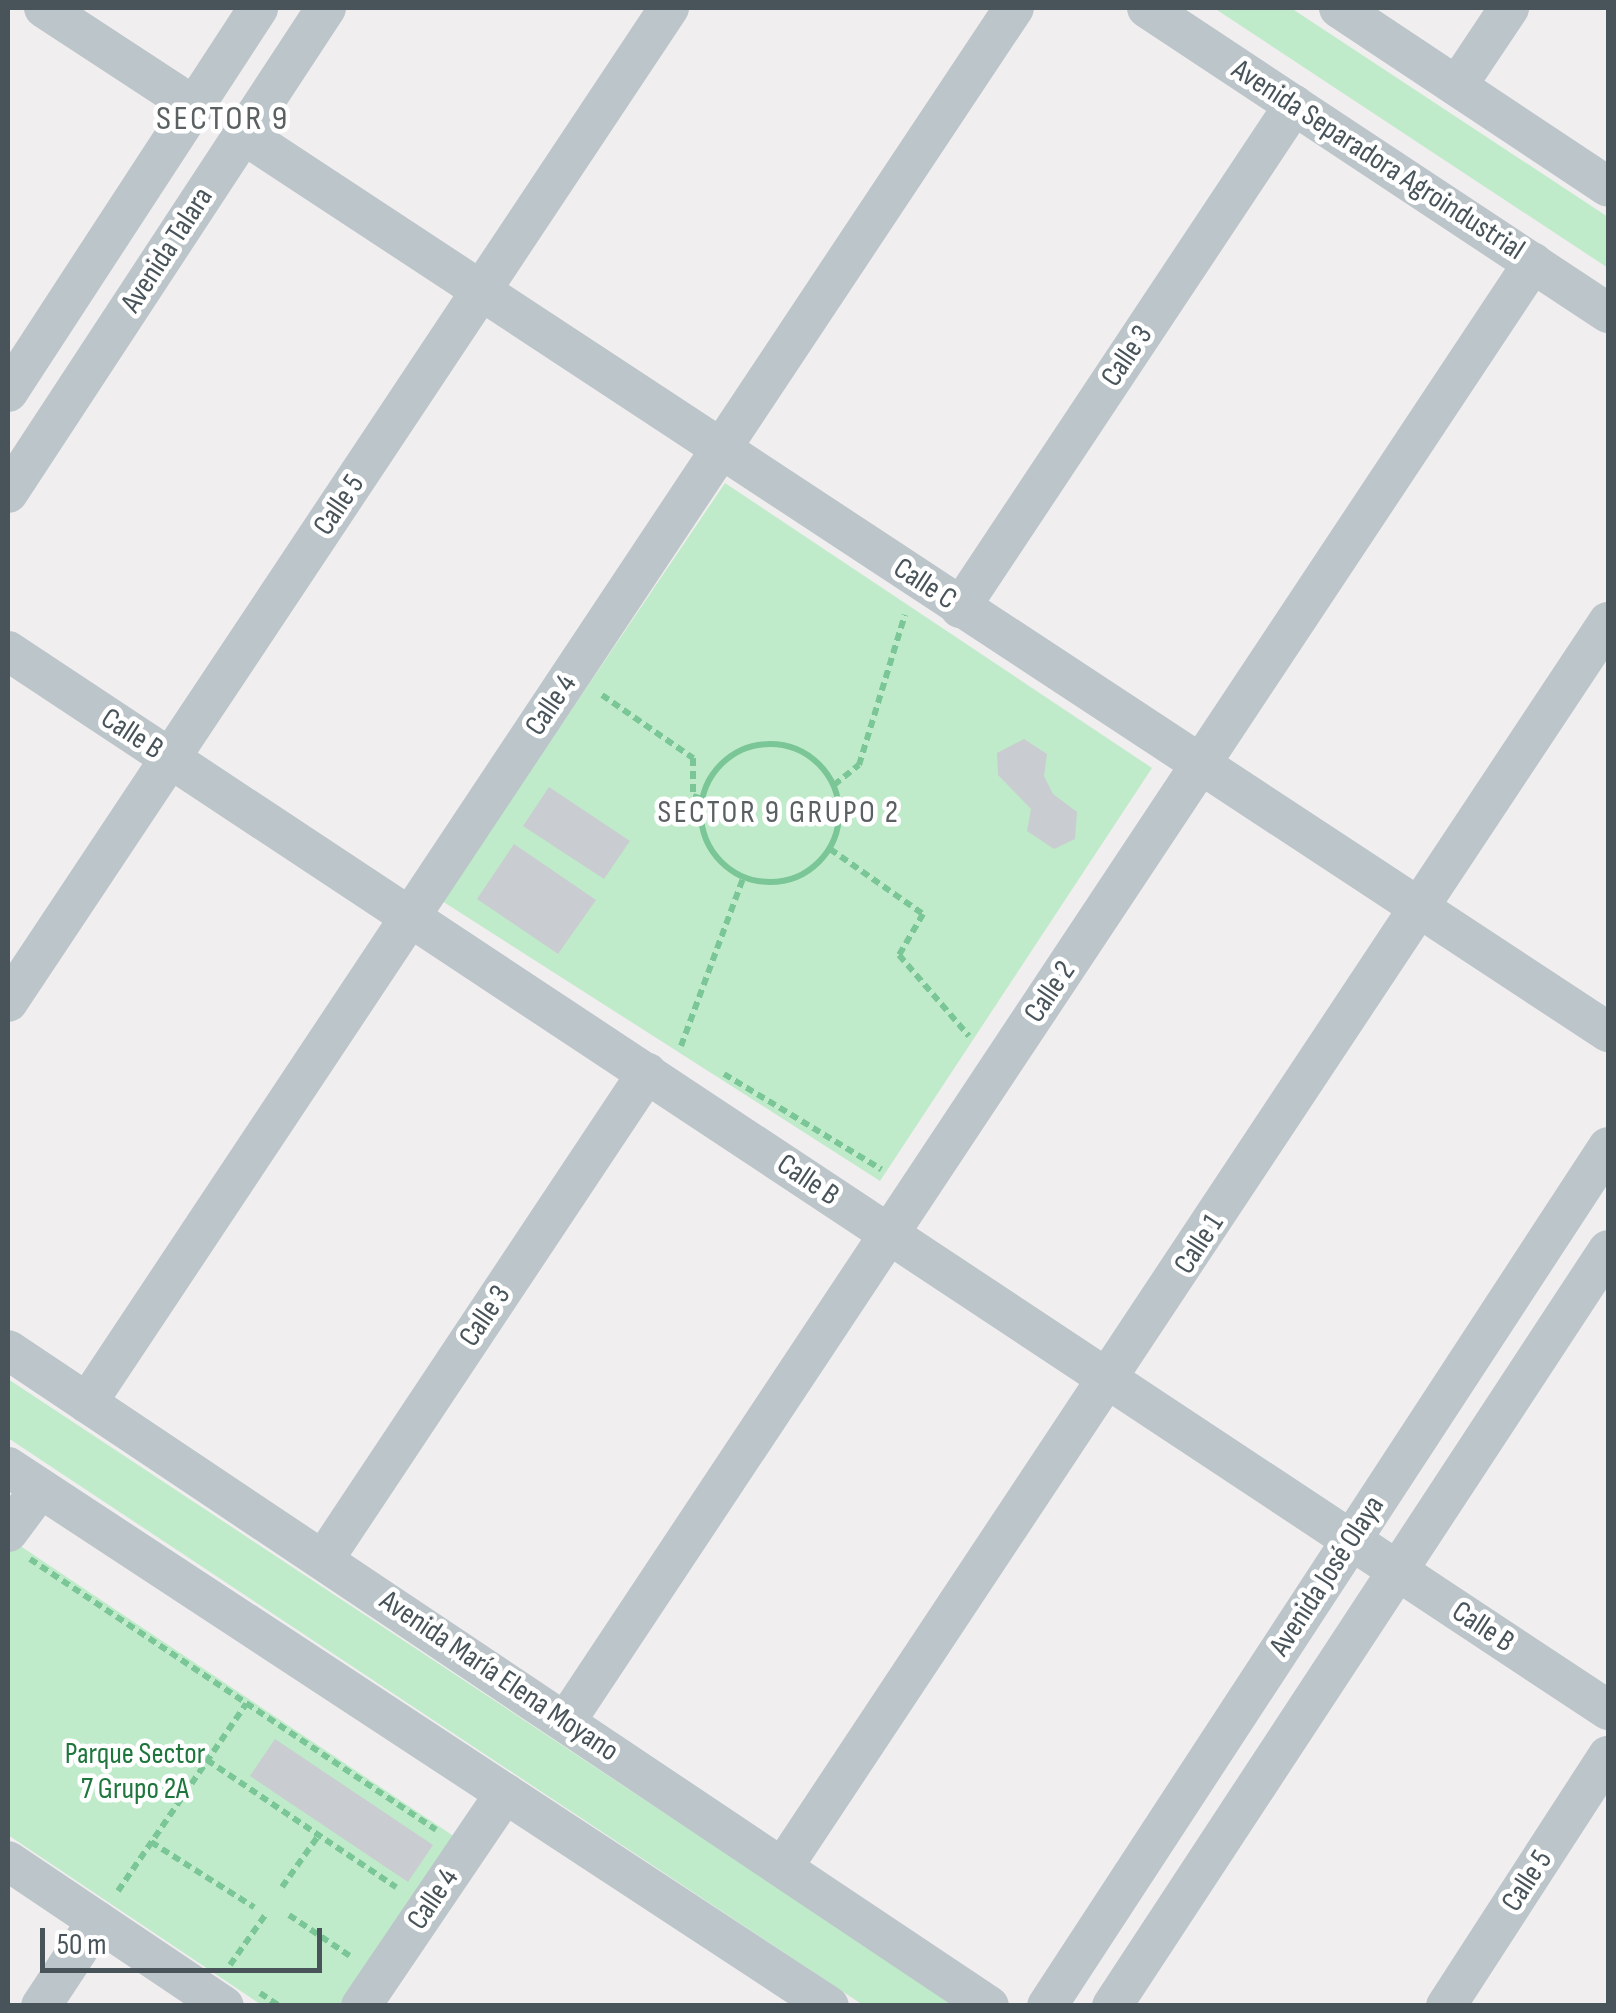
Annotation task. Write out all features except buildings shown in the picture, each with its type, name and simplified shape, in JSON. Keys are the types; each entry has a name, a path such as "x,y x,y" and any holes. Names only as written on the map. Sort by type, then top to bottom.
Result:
{"street":[{"path":"44,8 194,106"},
{"name":"Avenida Talara","path":"8,392 258,8"},
{"name":"Avenida Talara","path":"8,493 326,8"},
{"name":"Calle 5","path":"8,1002 669,8"},
{"name":"Calle 4","path":"87,1403 1014,8"},
{"name":"Avenida Separadora Agroindustrial","path":"1147,8 1608,313"},
{"path":"1338,8 1608,187"},
{"path":"1457,86 1509,8"},
{"name":"Calle 3","path":"960,608 1294,105"},
{"name":"Calle C","path":"243,134 1608,1032"},
{"name":"Calle 2","path":"566,1720 1534,263"},
{"name":"Calle 1","path":"785,1864 1608,622"},
{"name":"Calle B","path":"8,651 1608,1710"},
{"name":"Calle 3","path":"324,1558 646,1073"},
{"name":"Avenida José Olaya","path":"1047,2006 1608,1147"},
{"name":"Avenida José Olaya","path":"1112,2006 1394,1569 1608,1250"},
{"name":"Avenida María Elena Moyano","path":"8,1350 785,1864 989,2006"},
{"path":"11,1540 24,1478 830,2006"},
{"name":"Calle 5","path":"1446,2006 1608,1756"},
{"name":"Calle 4","path":"361,2006 505,1793"},
{"path":"8,1861 97,1920 225,1988"},
{"path":"41,2006 97,1920"}],"path":[{"path":"890,600 922,622"},
{"path":"834,786 858,765 906,611"},
{"path":"593,688 693,758 693,796 703,799"},
{"path":"763,744 805,753 834,786 838,829 830,849 796,877 774,882 744,876 712,852 703,831 703,799 720,765 763,744"},
{"path":"830,849 923,914 898,956 969,1036"},
{"path":"681,1046 744,876"},
{"path":"959,1051 980,1019"},
{"path":"664,1036 698,1057"},
{"path":"714,1067 878,1173 888,1158"},
{"path":"11,1540 449,1839"},
{"path":"97,1920 246,1704"},
{"path":"207,1760 410,1896"},
{"path":"282,1887 318,1835"},
{"path":"151,1842 254,1907"},
{"path":"225,1988 266,1914"},
{"path":"289,1915 363,1964"}],"green space":[{"path":"1214,8 1291,8 1608,217 1608,268"},
{"path":"725,483 1152,768 880,1181 442,901"},
{"path":"8,1379 960,2005 863,2005 8,1438"},
{"name":"Parque Sector 7 Grupo 2A","path":"13,1541 455,1837 341,2005 263,2006 8,1835 8,1549"}],"district":[{"name":"SECTOR 9","path":"223,119"},
{"name":"SECTOR 9 GRUPO 2","path":"779,813"}]}
